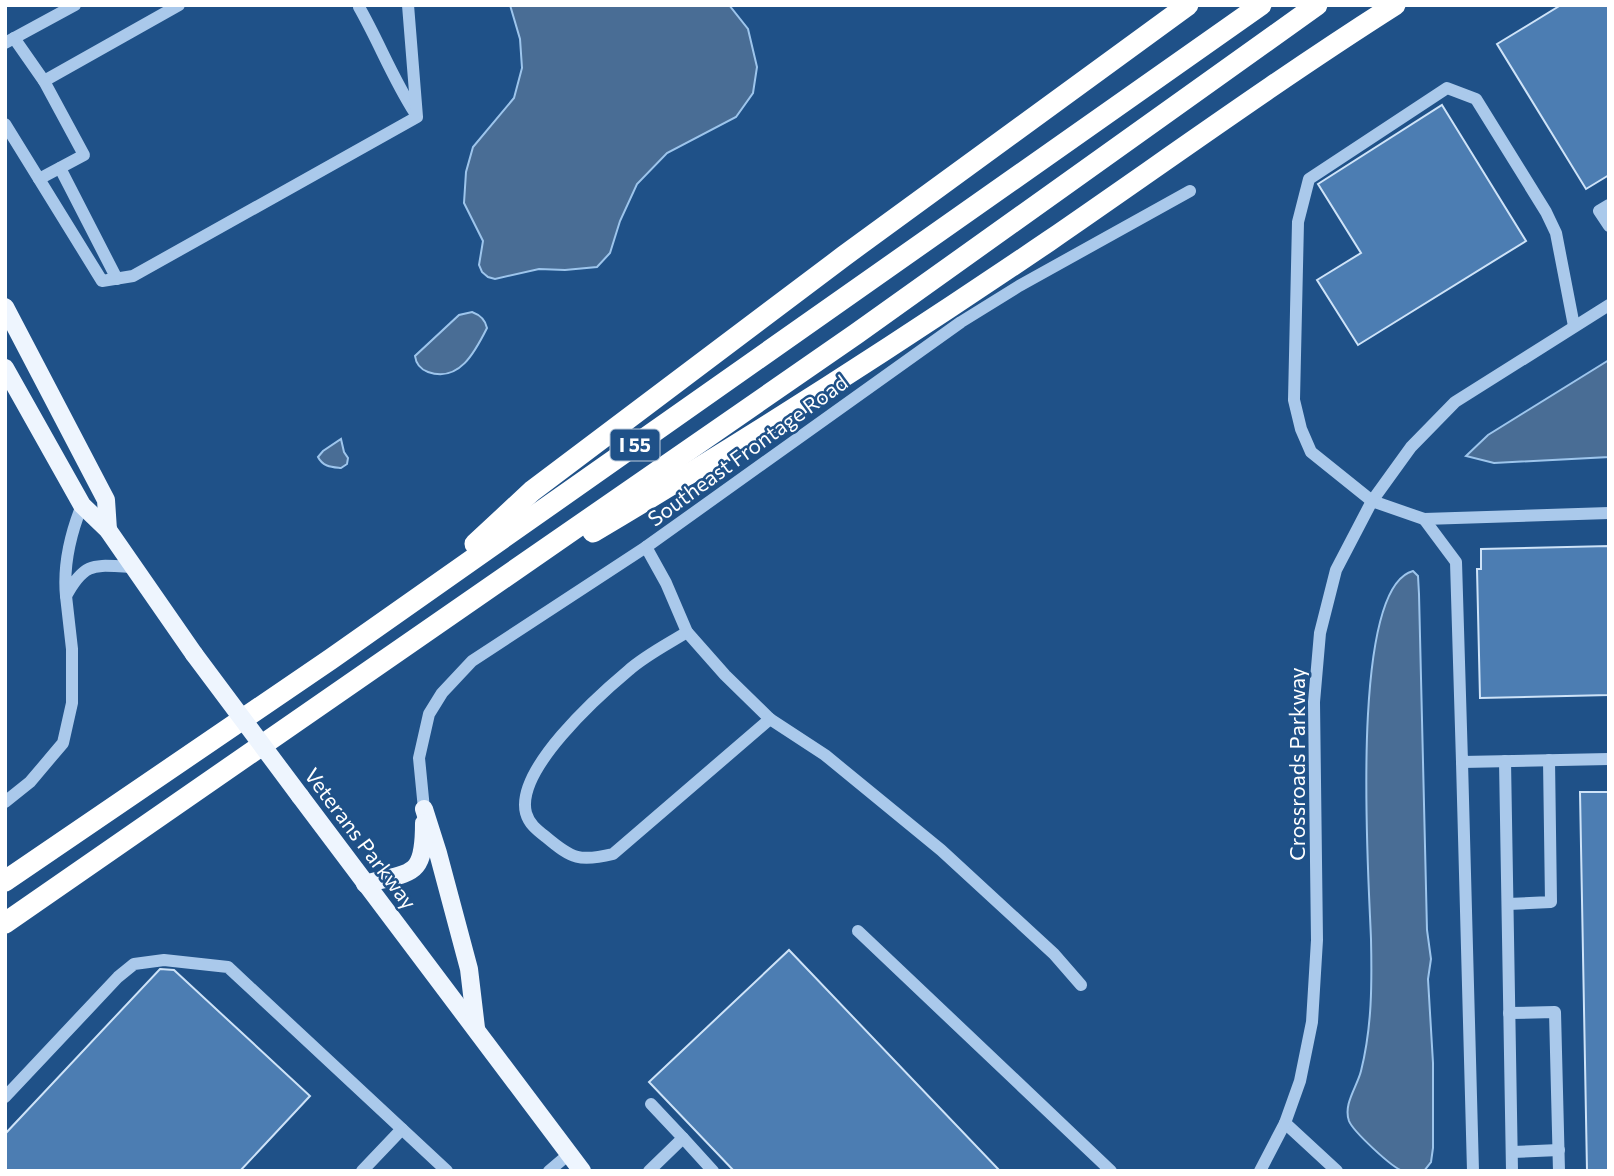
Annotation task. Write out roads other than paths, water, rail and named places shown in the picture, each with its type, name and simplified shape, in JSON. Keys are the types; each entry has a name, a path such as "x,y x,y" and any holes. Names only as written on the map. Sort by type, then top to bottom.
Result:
{"highway":[{"path":"417,599 532,491 878,231 1188,5"},
{"name":"I 55","path":"5,881 417,599 1261,5"},
{"name":"I 55","path":"5,923 856,334 1317,5"},
{"path":"438,625 723,454 1047,242 1325,49 1395,5"}],"main road":[{"name":"Veterans Parkway","path":"5,307 106,500 108,530"},
{"name":"Veterans Parkway","path":"5,368 82,506 108,530 194,654 582,1171"},
{"path":"365,884 409,872 415,867 423,852 424,809"},
{"path":"424,809 469,969 476,1028"}],"street":[{"path":"39,179 84,155 44,81 10,41 75,5"},
{"path":"44,81 179,5"},
{"path":"408,5 417,117"},
{"path":"359,7 379,42 394,80 417,117"},
{"path":"1574,326 1556,233 1546,212 1476,99 1447,88 1309,179 1298,222 1294,400 1301,429 1311,452 1372,501 1424,519 1609,513"},
{"path":"5,124 102,281 133,276 417,117"},
{"path":"60,168 117,279"},
{"name":"Southeast Frontage Road","path":"424,809 418,758 429,714 442,693 472,661 646,547 961,322 1019,286 1190,191"},
{"path":"1609,205 1599,211 1609,226"},
{"name":"Crossroads Parkway","path":"1260,1171 1285,1123 1300,1081 1312,1021 1316,978 1314,702 1320,633 1336,570 1372,501 1411,447 1455,402 1609,305"},
{"path":"5,802 30,782 63,743 72,703 72,649 64,575 68,550 82,506"},
{"path":"1424,519 1456,562 1473,1171"},
{"path":"646,547 666,583 687,632 725,675 770,719 825,755 941,850 1054,954 1081,985"},
{"path":"66,596 75,579 86,569 98,566 134,567"},
{"path":"687,632 630,669 559,737 533,773 526,795 526,812 534,827 563,852 588,860 614,854 770,719"},
{"path":"1462,762 1609,759"},
{"path":"1508,904 1551,902 1549,760"},
{"path":"1506,761 1512,1171"},
{"path":"858,931 1111,1171"},
{"path":"5,1097 118,977 134,964 164,960 228,967 447,1171"},
{"path":"1509,1013 1555,1012 1559,1171"},
{"path":"651,1104 713,1171"},
{"path":"1285,1123 1337,1171"},
{"path":"362,1171 402,1129"},
{"path":"640,1171 653,1169 683,1138"},
{"path":"1512,1152 1559,1150"},
{"path":"549,1171 569,1154"}],"water":[{"path":"510,5 729,5 748,29 757,67 753,93 736,117 667,153 637,184 620,221 610,253 597,267 539,269 495,279 482,272 479,265 483,241 464,203 466,172 473,147 514,98 522,68 520,39"},
{"path":"472,312 482,318 487,328 465,363 449,373 439,374 421,368 415,356 459,315"},
{"path":"1609,360 1609,457 1494,463 1466,456 1488,435"},
{"path":"341,439 348,458 347,464 341,468 322,463 318,457"},
{"path":"1413,571 1418,576 1419,594 1427,930 1431,959 1428,979 1433,1063 1433,1148 1431,1162 1424,1171 1403,1171 1390,1163 1358,1133 1348,1115 1349,1102 1365,1055 1371,1005 1366,802 1371,680 1379,628 1392,589"}]}
